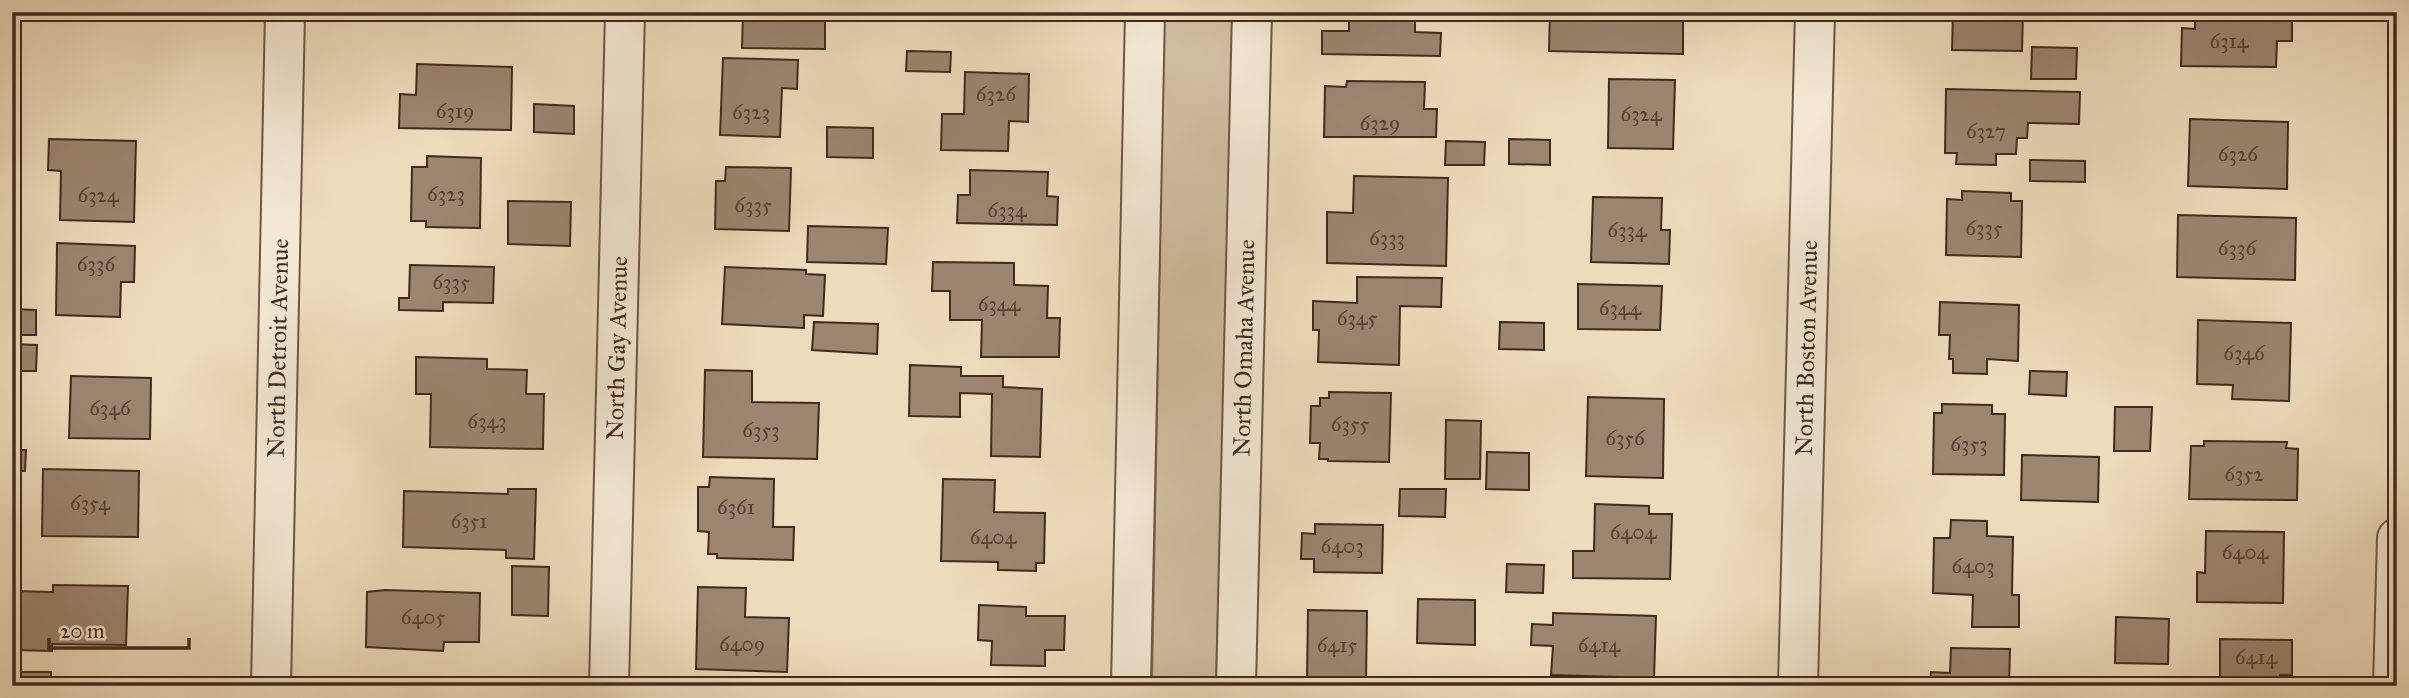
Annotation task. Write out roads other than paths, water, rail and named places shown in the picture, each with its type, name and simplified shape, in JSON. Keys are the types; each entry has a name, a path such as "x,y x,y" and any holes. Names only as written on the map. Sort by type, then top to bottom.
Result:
{"street":[{"name":"North Detroit Avenue","path":"271,686 285,12"},
{"name":"North Gay Avenue","path":"609,686 625,12"},
{"path":"1131,686 1145,12"},
{"name":"North Omaha Avenue","path":"1236,686 1252,12"},
{"name":"North Boston Avenue","path":"1798,686 1815,12"},
{"path":"2393,686 2397,538"}]}
